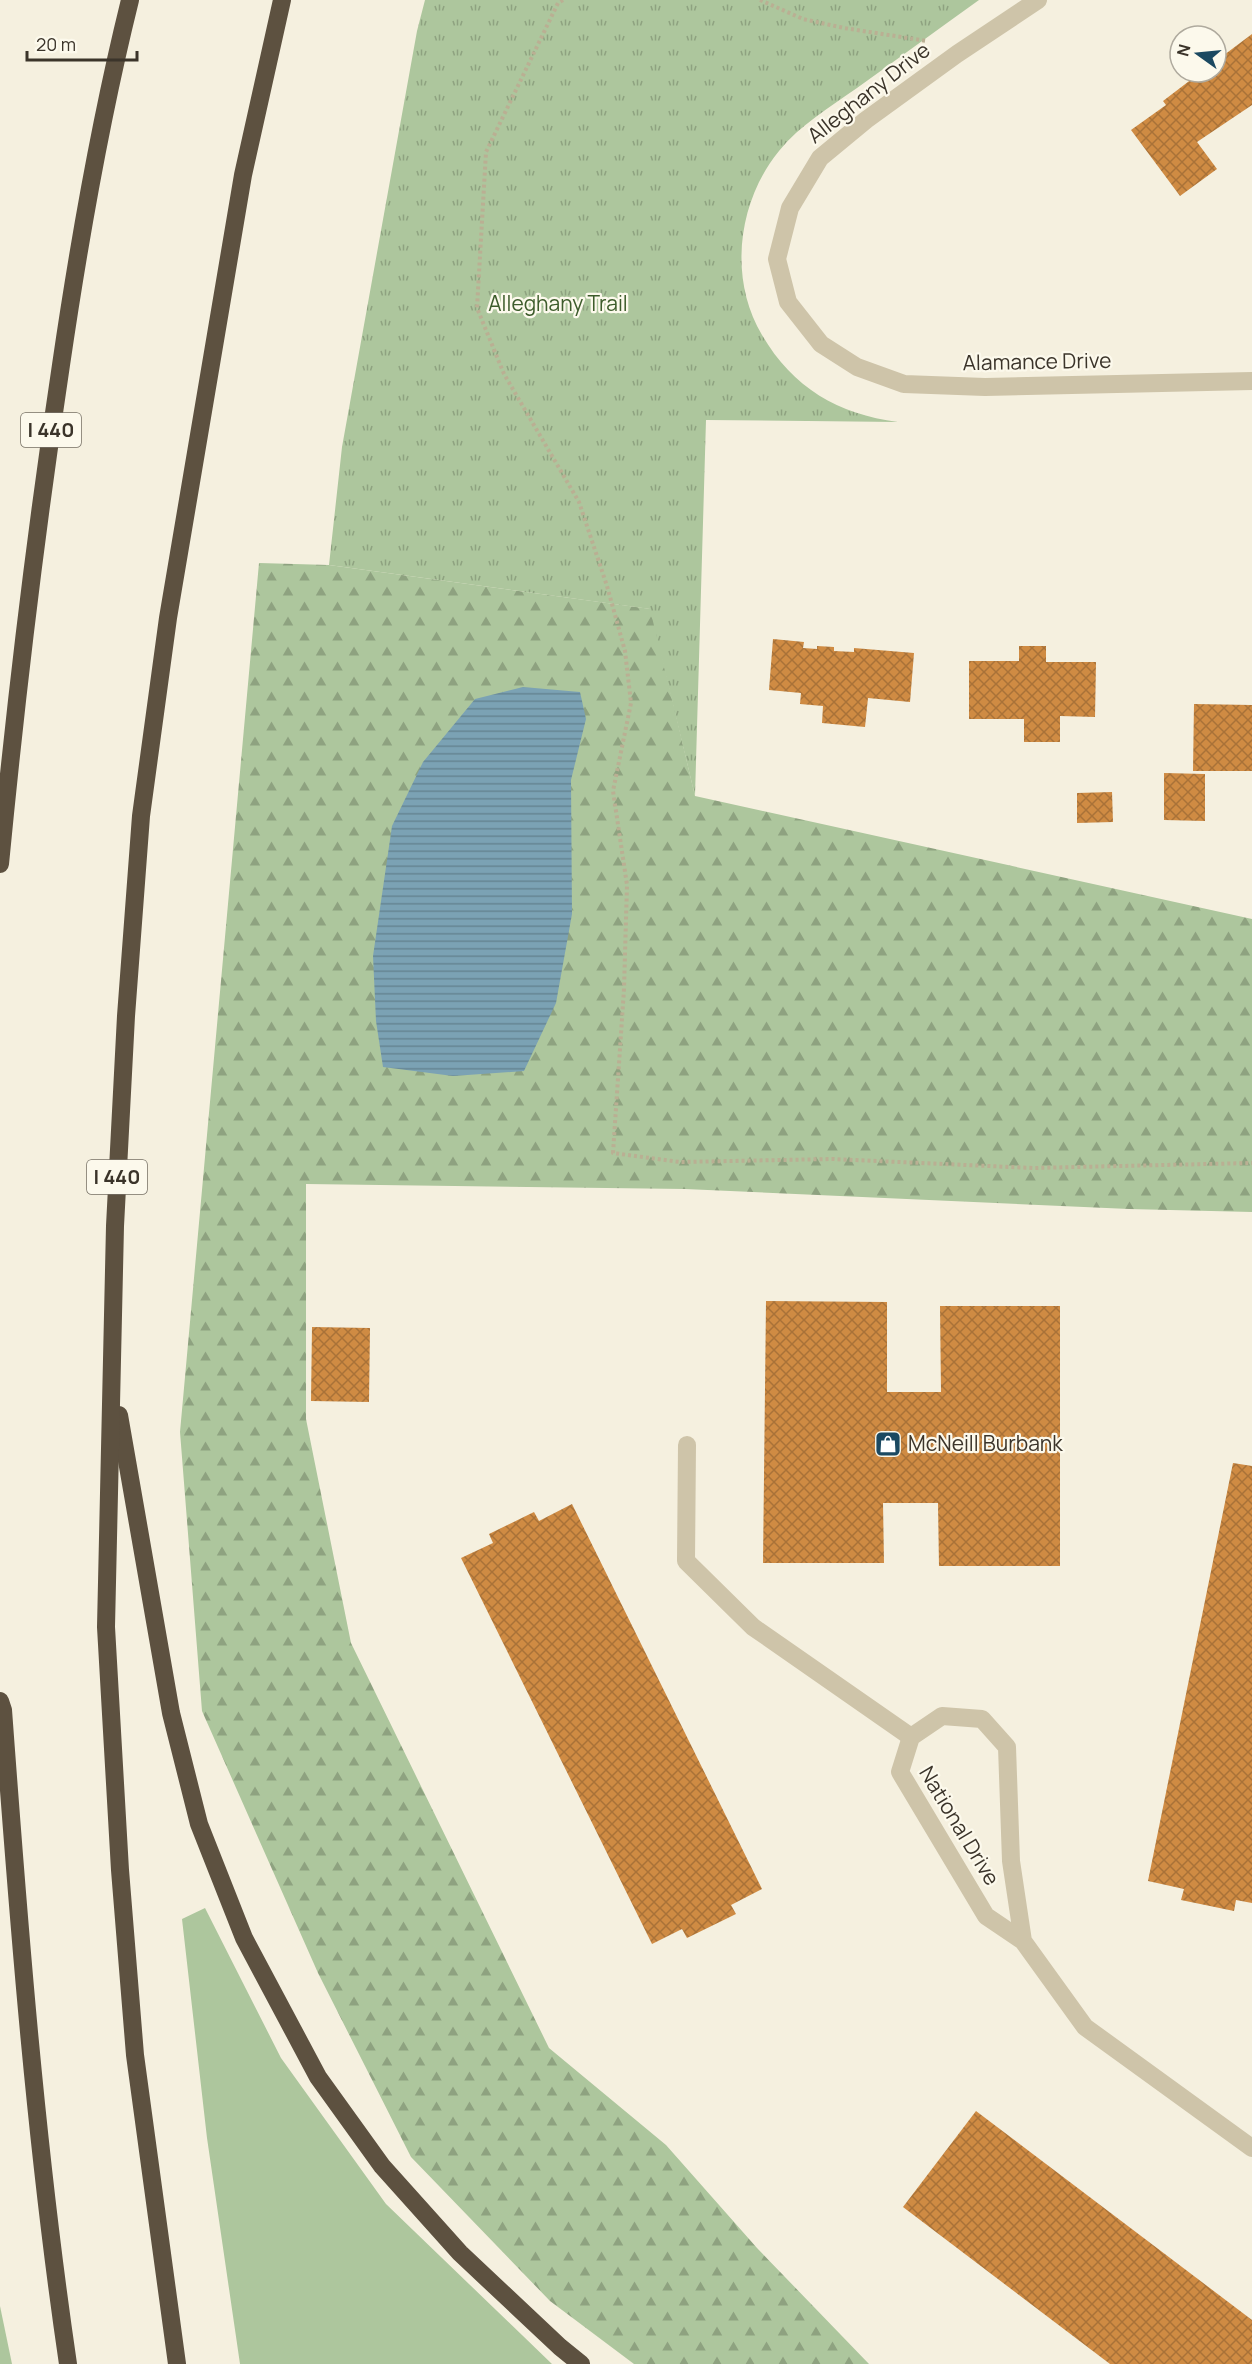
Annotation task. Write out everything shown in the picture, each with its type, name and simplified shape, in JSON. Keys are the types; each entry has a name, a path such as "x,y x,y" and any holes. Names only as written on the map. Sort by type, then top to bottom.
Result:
{"highway":[{"name":"I 440","path":"0,864 15,711 47,455 84,214 115,59 130,0"},
{"name":"I 440","path":"177,2364 135,2055 120,1870 106,1627 115,1226 122,1086 141,816 168,618 243,175 282,0"},
{"path":"111,1374 171,1713 199,1824 244,1938 318,2077 382,2166 460,2253 581,2364"},
{"path":"0,1701 3,1710 22,1976 42,2163 68,2364"}],"street":[{"name":"Alleghany Drive","path":"830,351 821,344 788,302 777,259 790,208 820,158 866,120 957,54 1038,0"},
{"name":"Alamance Drive","path":"830,351 857,367 904,384 985,387 1252,381"},
{"path":"687,1445 686,1561 753,1627 911,1737"},
{"name":"National Drive","path":"1023,1941 1011,1861 1007,1748 982,1719 942,1716 911,1737 900,1772 986,1916 1023,1941 1085,2027 1252,2148"}],"path":[{"path":"563,0 558,3 486,152 477,308 504,374 579,502 607,586 625,651 631,702 613,791 627,885 624,989 614,1153 680,1162 832,1159 1033,1168 1252,1163"},
{"path":"760,0 803,20 928,41 957,54"}],"green space":[{"name":"Alleghany Trail","path":"425,0 979,0 806,125 779,151 765,171 754,193 742,240 742,265 751,313 762,335 788,370 819,395 856,412 898,422 706,420 695,796 650,609 329,565 342,447 417,31"},
{"path":"259,563 329,565 651,609 695,796 1252,919 1252,1212 1129,1209 685,1189 306,1184 306,1419 351,1643 549,2048 666,2145 757,2248 869,2364 634,2364 550,2301 411,2157 318,1973 202,1711 180,1432"},
{"path":"205,1908 281,2058 386,2204 552,2364 240,2364 207,2138 182,1919"},
{"path":"0,2306 12,2364 0,2364"}],"water":[{"path":"523,687 580,692 586,719 571,780 572,914 556,1003 524,1071 453,1076 383,1067 376,1021 373,956 392,826 423,762 475,699"}],"building":[{"path":"1252,34 1252,105 1197,142 1217,169 1180,196 1131,130 1166,105 1163,101 1185,84 1228,84 1228,52"},
{"path":"773,639 804,642 803,648 817,649 817,646 834,647 834,651 854,652 854,648 914,653 910,702 868,698 865,727 822,723 823,706 800,704 801,693 769,690"},
{"path":"1019,646 1046,646 1046,662 1096,662 1095,717 1060,716 1060,742 1024,742 1024,719 969,719 969,661 1019,661"},
{"path":"1194,704 1252,705 1252,771 1193,771"},
{"path":"1164,773 1205,774 1205,821 1164,820"},
{"path":"1112,792 1113,822 1077,823 1077,793"},
{"path":"766,1301 887,1302 887,1392 941,1392 940,1306 1060,1306 1060,1566 939,1566 938,1503 883,1503 884,1563 763,1563"},
{"path":"312,1327 370,1328 369,1402 311,1401"},
{"path":"1233,1463 1252,1466 1252,1903 1236,1900 1234,1911 1181,1900 1184,1889 1148,1881"},
{"path":"572,1504 762,1889 731,1905 736,1914 687,1938 682,1929 652,1944 461,1558 493,1543 489,1534 534,1512 539,1521"},
{"path":"976,2111 1252,2320 1252,2364 1110,2364 903,2207"}],"place":[{"name":"McNeill Burbank","path":"888,1444"}]}
